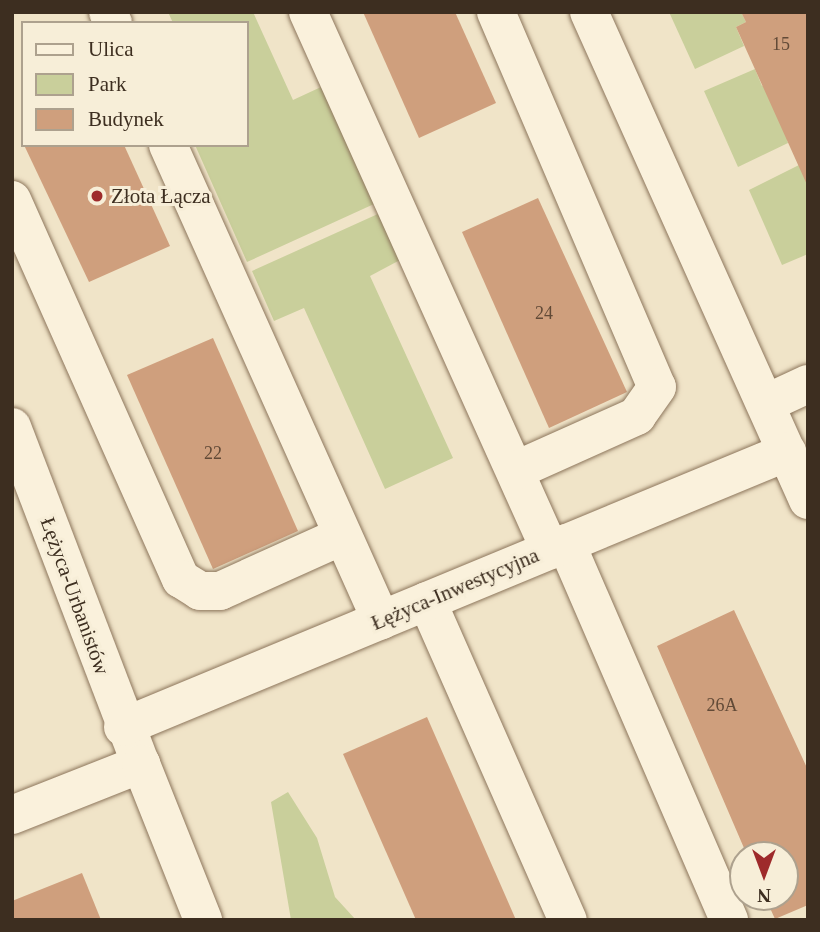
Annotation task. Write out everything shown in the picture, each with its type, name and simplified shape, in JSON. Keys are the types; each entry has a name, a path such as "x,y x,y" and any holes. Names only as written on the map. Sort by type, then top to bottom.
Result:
{"street":[{"path":"308,12 516,470 558,547 729,920"},
{"path":"496,12 657,387 637,416 516,470"},
{"path":"589,12 767,403 808,500"},
{"path":"170,147 381,620"},
{"path":"12,200 181,579 200,591 220,591 342,536"},
{"path":"767,403 808,384"},
{"name":"Łężyca-Urbanistów","path":"12,427 122,727 141,764 203,920"},
{"name":"Łężyca-Inwestycyjna","path":"122,727 787,452"},
{"path":"427,601 568,920"},
{"path":"12,815 141,764"}],"green space":[{"path":"168,12 253,12 293,100 321,87 374,204 247,262 196,147 248,147 248,21 172,21"},
{"path":"669,12 741,12 746,22 736,27 744,46 695,69"},
{"path":"755,69 762,86 774,82 788,143 738,167 704,91"},
{"path":"799,165 808,184 808,254 782,265 749,190"},
{"path":"380,213 400,260 370,276 453,458 385,489 304,308 274,321 252,271"},
{"path":"288,792 317,838 335,897 356,920 291,920 271,802"}],"building":[{"path":"363,12 455,12 496,103 419,138"},
{"path":"741,12 808,12 808,187 736,27 746,22"},
{"name":"Złota Łącza","path":"25,147 125,147 170,246 89,282"},
{"path":"538,198 627,392 549,428 462,232"},
{"path":"213,338 298,531 213,569 127,375"},
{"path":"734,610 808,770 808,905 799,909 799,841 741,841 657,646"},
{"path":"427,717 516,920 416,920 343,754"},
{"path":"82,873 101,920 12,920 12,901"},
{"path":"771,911 794,911 775,919"}],"place":[{"name":"Złota Łącza","path":"97,196"}]}
